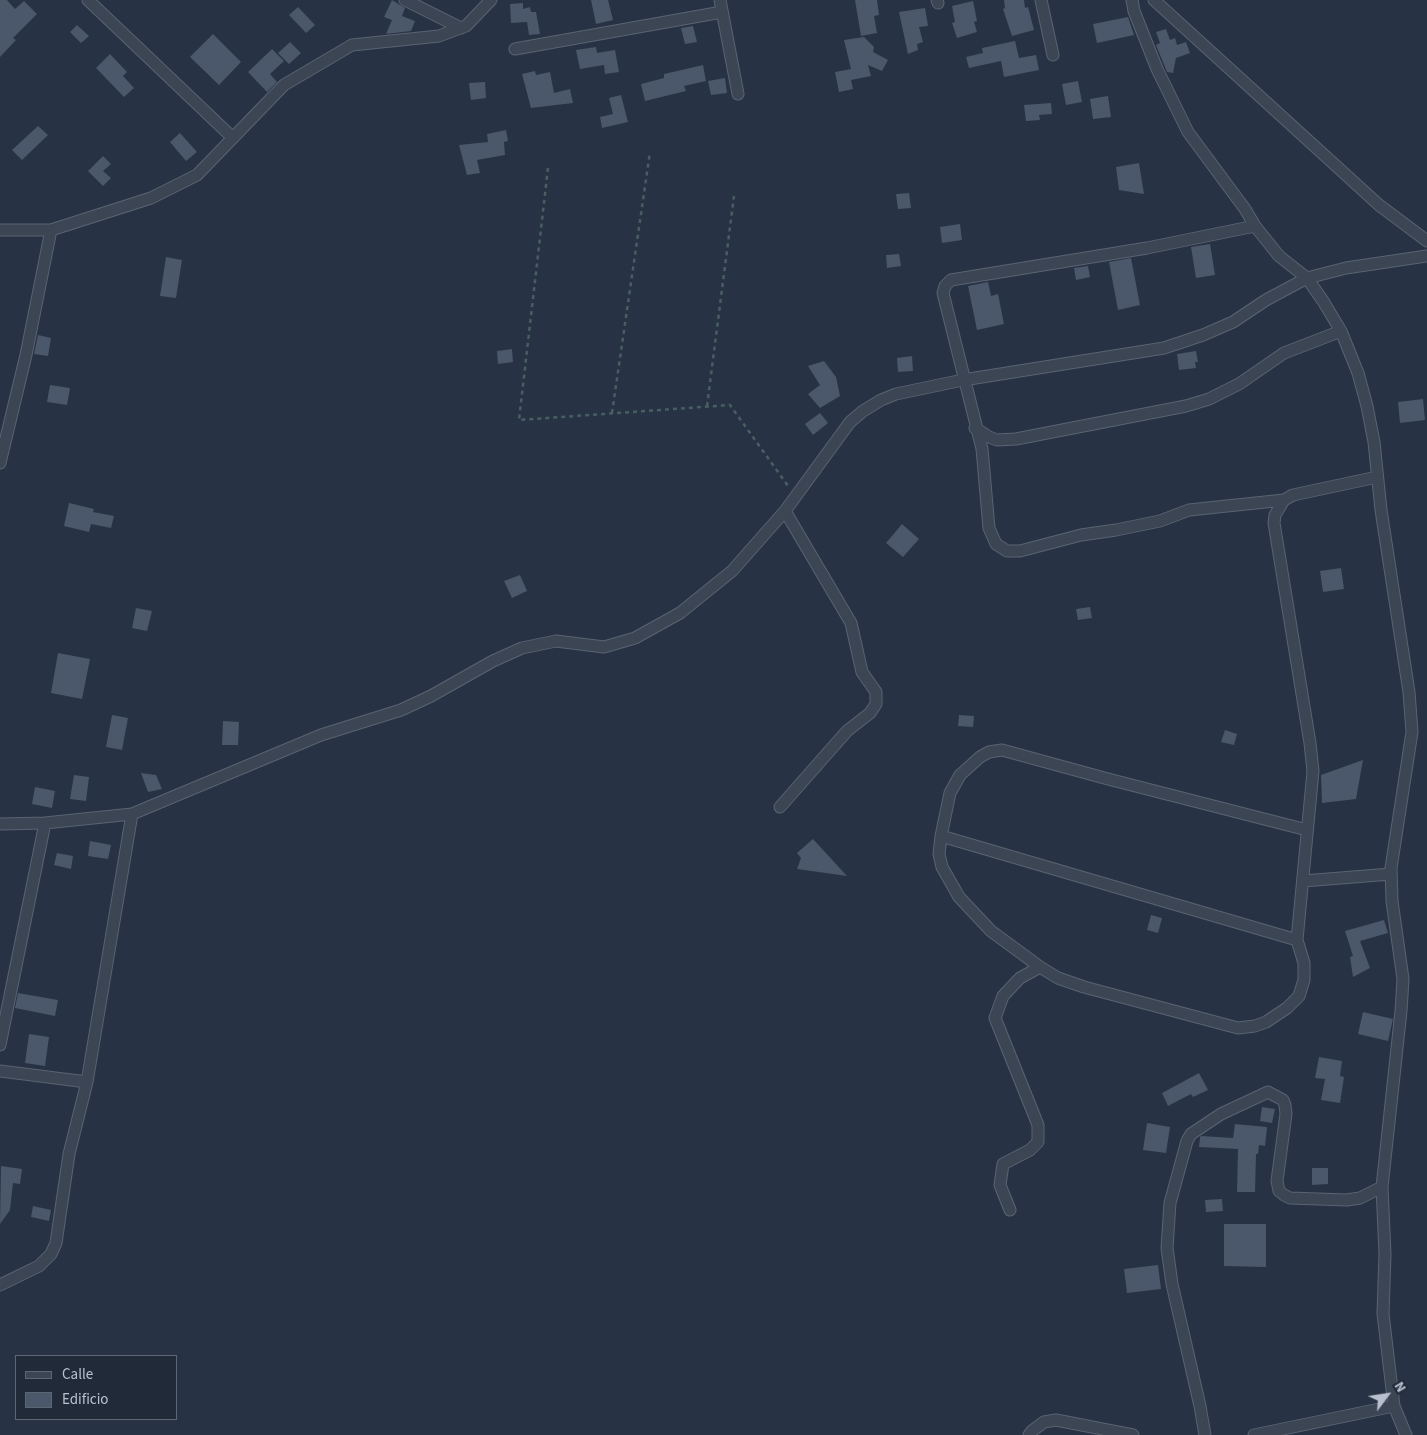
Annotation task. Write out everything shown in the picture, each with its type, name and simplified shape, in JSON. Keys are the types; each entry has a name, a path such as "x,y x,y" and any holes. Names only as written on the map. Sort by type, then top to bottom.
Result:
{"street":[{"path":"88,0 233,138"},
{"path":"405,0 461,28"},
{"path":"0,230 51,230 151,198 197,175 284,85 352,45 440,36 466,26 492,0"},
{"path":"720,0 738,94"},
{"path":"1041,0 1053,55"},
{"path":"1132,0 1134,10 1157,69 1188,132 1245,209 1255,226 1279,256 1307,278 1341,331 1358,373 1374,442 1377,477 1410,692 1412,732 1391,874 1392,901 1403,979 1382,1187 1385,1254 1383,1314 1394,1406 1406,1435"},
{"path":"1154,0 1379,205 1427,241"},
{"path":"516,49 722,12"},
{"path":"1255,226 1147,248 951,280 945,286 943,293 975,428 982,449 989,528 996,544 1007,551 1020,551 1081,535 1152,523 1189,510 1284,500"},
{"path":"0,463 26,355 51,230"},
{"path":"0,824 45,823 132,814 321,735 401,710 430,696 493,660 522,648 556,641 604,647 635,638 680,613 732,571 785,511 850,422 881,400 896,394 964,380 1164,348 1203,335 1233,322 1266,300 1307,278 1346,268 1427,256"},
{"path":"975,428 997,440 1016,439 1186,406 1209,399 1239,384 1284,353 1341,331"},
{"path":"1307,830 1108,780 1002,750 989,752 980,757 960,775 950,793 941,836 940,854 942,867 959,897 991,931 1058,978 1084,987 1238,1028 1255,1026 1278,1015 1298,996 1304,980 1304,963 1297,940 1313,771 1274,523 1275,515 1284,500 1293,494 1377,477"},
{"path":"780,807 847,731 870,713 876,704 876,692 862,672 851,623 785,511"},
{"path":"0,1285 39,1266 51,1254 56,1243 69,1154 87,1082 132,814"},
{"path":"0,1045 45,823"},
{"path":"941,836 1297,940"},
{"path":"1303,881 1391,874"},
{"path":"1010,1210 1000,1185 1004,1164 1030,1150 1038,1142 1038,1125 995,1018 1003,996 1020,978 1040,967"},
{"path":"0,1070 87,1082"},
{"path":"1205,1435 1172,1284 1168,1248 1170,1203 1187,1141 1191,1134 1221,1114 1268,1092 1283,1100 1285,1105 1286,1114 1277,1181 1279,1190 1284,1195 1290,1198 1347,1200 1360,1198 1382,1187"},
{"path":"1254,1435 1394,1406"},
{"path":"1030,1435 1032,1431 1044,1422 1056,1420 1133,1435"}],"path":[{"path":"612,413 650,152"},
{"path":"548,168 519,420 730,405 796,496"},
{"path":"707,406 734,196"}],"building":[{"path":"0,0 7,0 15,9 24,1 37,14 13,38 16,40 0,57"},
{"path":"392,0 405,8 402,16 415,21 411,31 386,34 392,20 384,17"},
{"path":"591,0 608,0 613,20 596,24"},
{"path":"855,0 877,0 879,15 874,16 877,33 861,36"},
{"path":"1004,0 1024,0 1025,8 1028,7 1034,30 1012,36 1003,9 1005,8"},
{"path":"973,1 977,21 974,22 977,32 957,38 952,23 955,22 952,6"},
{"path":"523,3 523,9 530,7 531,12 536,12 540,34 529,35 527,22 511,23 510,4"},
{"path":"298,7 315,25 306,33 289,15"},
{"path":"925,8 928,26 919,27 923,42 917,44 918,50 908,54 899,12"},
{"path":"1128,17 1134,35 1097,43 1093,24"},
{"path":"77,25 89,36 81,43 70,32"},
{"path":"693,26 697,42 685,44 681,28"},
{"path":"1166,29 1170,40 1175,38 1177,45 1186,42 1190,53 1176,58 1173,73 1167,72 1156,45 1160,43 1156,32"},
{"path":"213,34 241,62 219,85 190,57"},
{"path":"864,37 874,47 873,52 888,60 882,71 868,65 871,76 851,80 853,89 839,92 835,72 851,69 844,40"},
{"path":"1015,41 1019,58 1036,55 1039,70 1004,77 1001,61 969,68 966,57 983,53 982,48"},
{"path":"290,42 301,53 289,64 278,53"},
{"path":"596,47 597,53 615,50 619,72 605,74 604,65 580,69 576,50"},
{"path":"272,49 284,61 270,74 277,82 267,92 248,72"},
{"path":"110,54 127,72 123,76 134,88 124,97 96,68"},
{"path":"703,65 706,81 684,86 686,91 645,101 641,84 664,78 664,74"},
{"path":"535,71 536,75 550,72 554,93 570,89 573,103 531,108 522,74"},
{"path":"725,78 727,93 711,95 708,81"},
{"path":"1078,81 1082,102 1066,105 1062,84"},
{"path":"485,82 486,98 471,100 469,83"},
{"path":"621,95 628,122 602,128 600,117 613,114 609,98"},
{"path":"1108,96 1111,117 1093,119 1090,99"},
{"path":"1051,103 1052,114 1039,115 1040,120 1026,121 1024,105"},
{"path":"38,126 48,135 22,160 12,150"},
{"path":"506,130 508,141 504,142 505,155 477,160 480,173 467,175 459,145 488,142 487,134"},
{"path":"180,133 197,152 186,161 170,142"},
{"path":"103,156 111,164 103,171 111,178 103,186 88,171"},
{"path":"1139,163 1144,194 1119,190 1116,167"},
{"path":"909,193 911,208 898,209 896,194"},
{"path":"960,224 962,240 942,243 940,227"},
{"path":"1210,244 1215,275 1196,278 1191,247"},
{"path":"899,254 901,266 887,268 886,255"},
{"path":"166,257 182,260 176,298 160,296"},
{"path":"1131,258 1140,305 1118,310 1109,262"},
{"path":"1088,266 1090,277 1076,280 1074,268"},
{"path":"988,282 991,296 998,294 1004,324 977,330 968,286"},
{"path":"38,335 51,338 48,356 34,354"},
{"path":"512,349 513,362 498,364 497,351"},
{"path":"1196,351 1198,362 1195,362 1196,368 1179,370 1177,354"},
{"path":"912,356 913,371 898,372 897,358"},
{"path":"824,361 836,377 840,396 820,408 808,394 820,385 808,366"},
{"path":"50,385 70,388 67,405 47,402"},
{"path":"1423,399 1425,420 1400,423 1398,402"},
{"path":"820,413 828,423 813,435 805,424"},
{"path":"69,503 94,509 93,512 114,516 111,528 91,524 89,532 64,526"},
{"path":"902,524 919,539 903,557 886,543"},
{"path":"1341,568 1344,589 1323,592 1320,571"},
{"path":"520,575 527,591 512,598 504,581"},
{"path":"1090,607 1092,618 1078,620 1076,609"},
{"path":"136,608 152,611 147,631 132,628"},
{"path":"58,653 90,659 82,699 51,693"},
{"path":"112,715 128,718 122,750 106,747"},
{"path":"959,715 974,716 973,727 958,726"},
{"path":"223,721 239,722 238,745 222,745"},
{"path":"1225,730 1237,734 1234,745 1221,742"},
{"path":"1363,760 1356,799 1322,803 1321,775"},
{"path":"141,773 156,775 162,789 148,792"},
{"path":"74,775 89,777 86,801 70,799"},
{"path":"35,787 55,791 52,808 32,804"},
{"path":"813,839 847,876 797,869 801,858 797,853"},
{"path":"90,841 111,845 108,859 88,856"},
{"path":"57,853 73,856 71,869 54,865"},
{"path":"1151,915 1162,918 1158,933 1147,930"},
{"path":"1384,920 1388,933 1360,941 1370,968 1353,977 1350,957 1353,956 1345,931"},
{"path":"18,993 58,1000 55,1016 15,1008"},
{"path":"1363,1012 1393,1019 1388,1041 1358,1034"},
{"path":"29,1034 49,1037 45,1066 25,1063"},
{"path":"1319,1057 1342,1061 1340,1076 1344,1077 1340,1103 1321,1100 1325,1079 1315,1078"},
{"path":"1199,1073 1208,1090 1193,1097 1191,1094 1168,1106 1162,1093"},
{"path":"1262,1107 1275,1109 1272,1123 1260,1121"},
{"path":"1147,1123 1170,1127 1166,1153 1143,1150"},
{"path":"1235,1124 1267,1127 1265,1146 1259,1145 1258,1154 1256,1154 1255,1192 1237,1192 1238,1149 1199,1147 1201,1136 1233,1138"},
{"path":"1,1166 22,1169 20,1184 13,1183 10,1210 0,1224"},
{"path":"1312,1168 1328,1168 1328,1184 1312,1185"},
{"path":"1222,1199 1223,1211 1206,1212 1205,1200"},
{"path":"33,1206 51,1210 49,1221 31,1217"},
{"path":"1224,1224 1266,1224 1266,1267 1224,1266"},
{"path":"1158,1265 1161,1289 1127,1293 1124,1269"}]}
